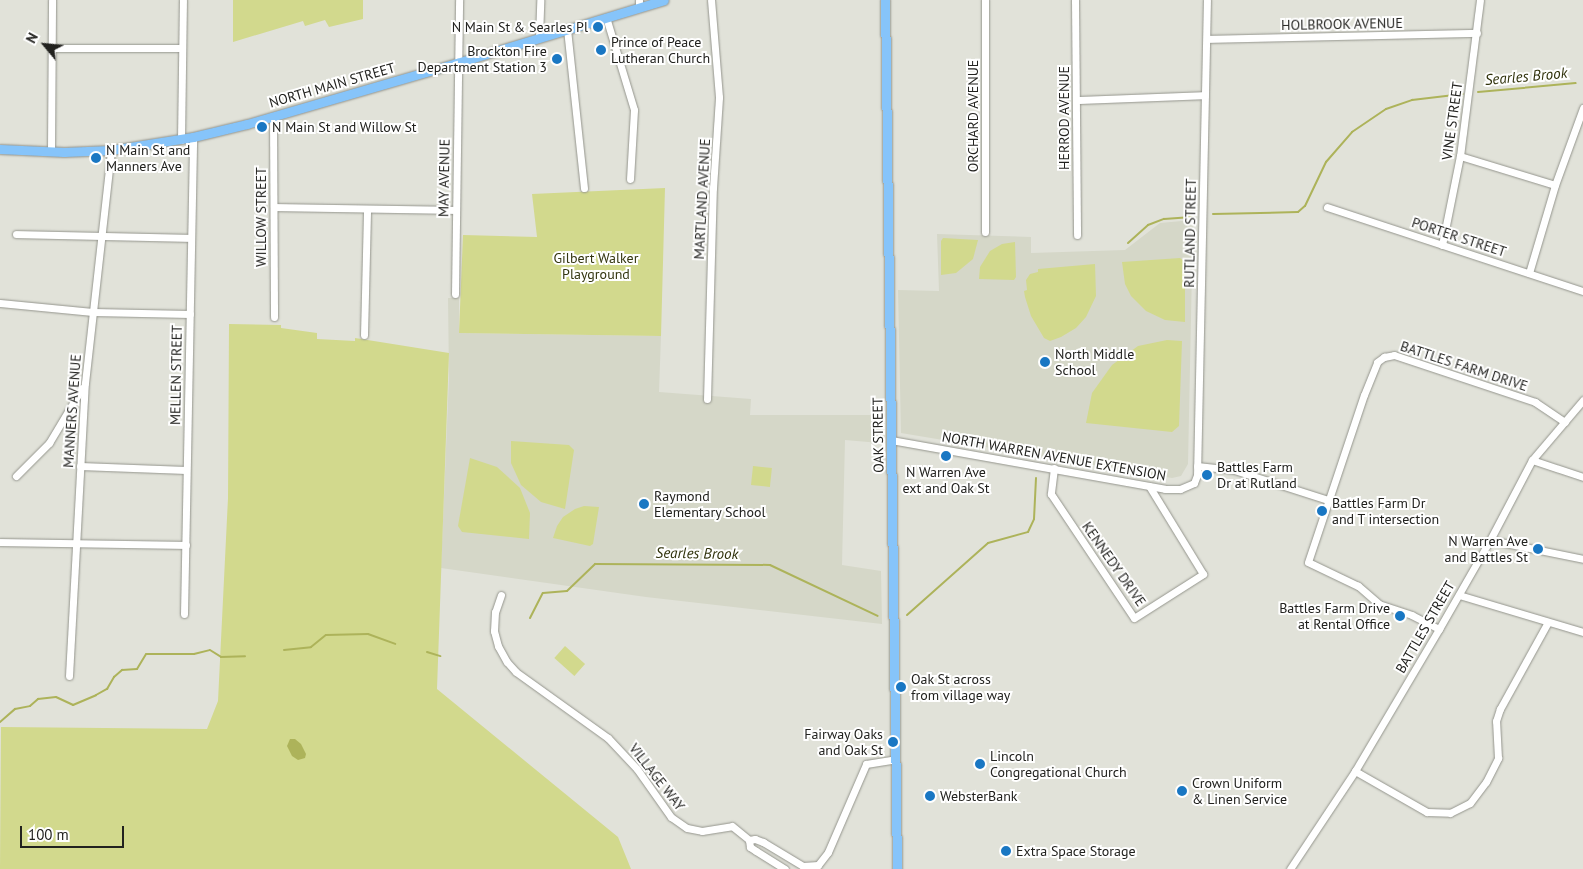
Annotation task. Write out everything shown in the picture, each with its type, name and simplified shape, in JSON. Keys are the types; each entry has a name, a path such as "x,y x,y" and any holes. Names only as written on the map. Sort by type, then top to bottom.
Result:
{"main road":[{"name":"NORTH MAIN STREET","path":"0,149 51,152 111,150 181,140 273,116 457,63 606,17 639,4 664,0"},
{"name":"OAK STREET","path":"885,0 897,869"}],"street":[{"path":"51,152 52,0"},
{"path":"181,140 183,0"},
{"name":"MAY AVENUE","path":"455,294 459,0"},
{"path":"539,38 540,0"},
{"name":"MARTLAND AVENUE","path":"707,399 713,188 719,97 711,0"},
{"name":"ORCHARD AVENUE","path":"985,0 985,232"},
{"name":"HERROD AVENUE","path":"1075,0 1077,236"},
{"name":"RUTLAND STREET","path":"1197,466 1207,0"},
{"name":"VINE STREET","path":"1442,245 1460,156 1480,0"},
{"path":"606,17 634,110 630,179"},
{"path":"567,29 584,188"},
{"name":"HOLBROOK AVENUE","path":"1207,39 1477,34"},
{"path":"52,48 182,48"},
{"path":"1076,100 1205,95"},
{"path":"1529,273 1555,185 1583,108"},
{"name":"WILLOW STREET","path":"273,116 275,207 274,317"},
{"name":"MELLEN STREET","path":"184,614 193,137"},
{"name":"MANNERS AVENUE","path":"69,676 85,383 111,150"},
{"path":"1460,156 1555,185"},
{"path":"275,207 456,210"},
{"name":"PORTER STREET","path":"1327,207 1583,291"},
{"path":"364,334 368,209"},
{"path":"16,234 191,238"},
{"path":"0,303 93,312 190,314"},
{"name":"BATTLES FARM DRIVE","path":"1439,629 1412,615 1380,604 1358,586 1308,562 1377,362 1384,357 1394,355 1535,402 1565,422"},
{"path":"16,476 49,444 85,383"},
{"name":"BATTLES STREET","path":"1290,869 1355,771 1459,595 1532,460 1583,400"},
{"name":"NORTH WARREN AVENUE EXTENSION","path":"892,440 1165,489 1188,487 1194,483 1197,475 1197,466"},
{"path":"1532,460 1583,477"},
{"path":"80,466 186,470"},
{"path":"1197,466 1234,470 1328,500"},
{"name":"KENNEDY DRIVE","path":"1054,468 1051,494 1134,618 1203,574 1149,486"},
{"path":"1490,540 1583,559"},
{"path":"0,542 186,546"},
{"path":"1459,595 1583,632"},
{"name":"VILLAGE WAY","path":"501,596 495,612 494,631 500,651 513,669 608,738 636,769 677,823 691,829 702,831 732,826 749,840 755,839 763,842 803,866 818,865 828,852 866,764 896,759"},
{"path":"1355,771 1427,812 1450,814 1470,803 1486,782 1498,758 1496,721 1500,709 1548,622"},
{"path":"749,840 750,847 785,869"}],"shaded area":[{"name":"North Middle School","path":"1193,220 1188,464 1181,476 1172,478 901,433 898,290 939,291 937,234 1031,237 1031,253 1125,250 1160,223"},
{"name":"Raymond Elementary School","path":"448,298 459,298 459,333 661,336 659,392 751,399 750,415 881,415 880,443 845,440 842,565 881,571 882,624 646,597 441,568 449,377"},
{"path":"290,739 295,739 301,744 306,754 305,758 298,760 292,756 287,746"}],"green space":[{"path":"233,0 363,0 363,19 329,27 325,20 305,26 303,21 233,42"},
{"name":"Gilbert Walker Playground","path":"665,188 661,336 459,333 463,235 537,237 532,194"},
{"path":"943,238 978,240 973,259 956,273 941,275 941,241"},
{"path":"1015,242 1016,277 1014,280 979,279 980,267 990,251 1002,244"},
{"path":"1180,258 1185,262 1185,322 1165,320 1146,311 1131,296 1125,284 1122,262"},
{"path":"1095,264 1096,296 1086,317 1076,328 1061,337 1050,341 1044,338 1031,316 1025,297 1024,291 1027,290 1026,280 1030,274 1038,272 1038,269"},
{"path":"229,324 281,325 281,328 317,333 317,339 355,341 355,338 449,353 437,689 618,837 631,869 0,869 1,727 207,729 218,701 228,498"},
{"path":"1167,340 1182,341 1179,426 1172,432 1086,423 1092,393 1112,365 1138,346"},
{"path":"511,441 569,445 574,450 565,509 541,502 521,485 511,463"},
{"path":"470,458 497,467 520,488 530,513 529,539 462,532 458,526"},
{"path":"753,466 772,468 770,487 751,485"},
{"path":"584,506 599,507 593,544 590,546 553,538 557,526 563,517 575,509"},
{"path":"565,646 585,664 574,676 554,658"}],"waterway":[{"name":"Searles Brook","path":"1478,92 1576,83"},
{"name":"Searles Brook","path":"1213,214 1298,212 1305,206 1326,162 1352,132 1386,109 1412,100 1463,94"},
{"name":"Searles Brook","path":"1128,243 1148,225 1164,219 1192,217"},
{"name":"Searles Brook","path":"907,615 988,543 1028,532 1034,519 1036,478"},
{"name":"Searles Brook","path":"530,618 543,593 567,591 595,564 770,565 878,616"},
{"name":"Searles Brook","path":"284,650 311,647 326,635 368,634 395,644"},
{"name":"Searles Brook","path":"0,722 15,709 30,706 38,699 56,697 73,705 96,695 107,689 114,677 122,670 137,669 146,654 194,654 210,650 221,657 245,656"},
{"name":"Searles Brook","path":"427,652 440,656"}],"place":[{"name":"N Main St & Searles Pl","path":"598,27"},
{"name":"Prince of Peace Lutheran Church","path":"601,50"},
{"name":"Brockton Fire Department Station 3","path":"557,59"},
{"name":"N Main St and Willow St","path":"262,127"},
{"name":"N Main St and Manners Ave","path":"96,158"},
{"name":"North Middle School","path":"1045,362"},
{"name":"N Warren Ave ext and Oak St","path":"946,456"},
{"name":"Battles Farm Dr at Rutland","path":"1207,475"},
{"name":"Raymond Elementary School","path":"644,504"},
{"name":"Battles Farm Dr and T intersection","path":"1322,511"},
{"name":"N Warren Ave and Battles St","path":"1538,549"},
{"name":"Battles Farm Drive at Rental Office","path":"1400,616"},
{"name":"Oak St across from village way","path":"901,687"},
{"name":"Fairway Oaks and Oak St","path":"893,742"},
{"name":"Lincoln Congregational Church","path":"980,764"},
{"name":"Crown Uniform & Linen Service","path":"1182,791"},
{"name":"WebsterBank","path":"930,796"},
{"name":"Extra Space Storage","path":"1006,851"}]}
